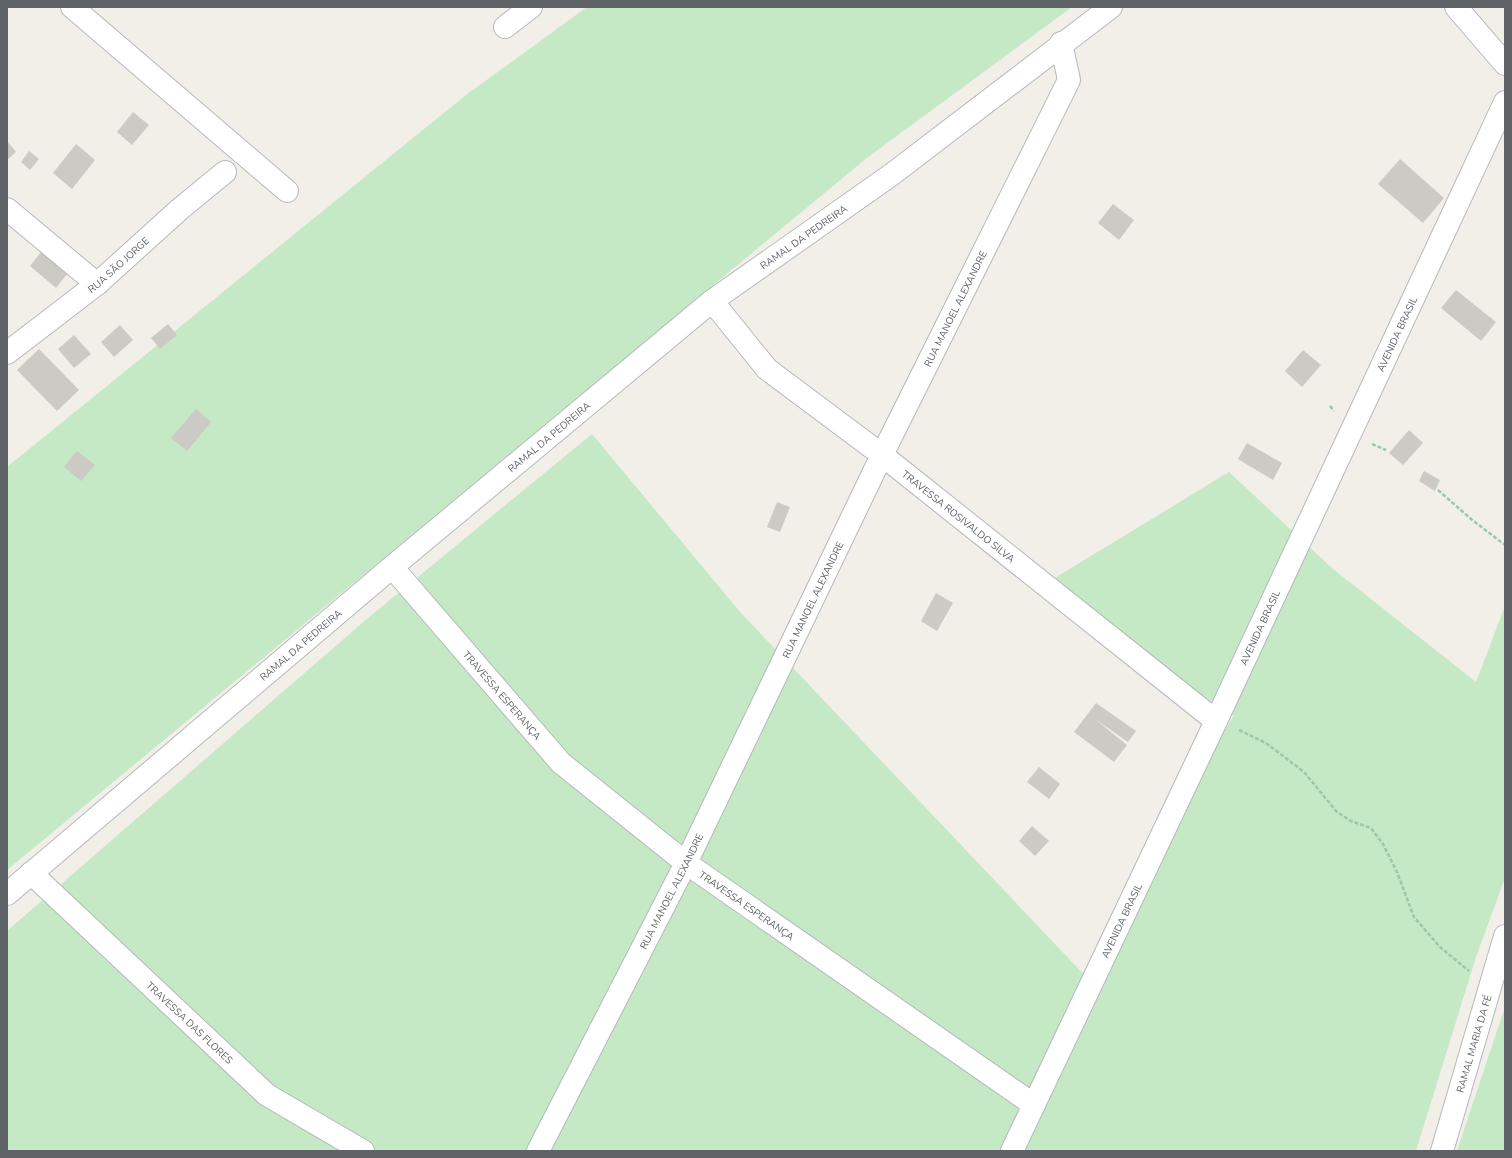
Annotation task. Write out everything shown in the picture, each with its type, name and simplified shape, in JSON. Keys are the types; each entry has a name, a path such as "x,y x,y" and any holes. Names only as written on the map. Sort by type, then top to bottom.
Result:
{"street":[{"path":"72,7 287,191"},
{"path":"505,27 531,7"},
{"name":"RAMAL DA PEDREIRA","path":"7,894 392,567 712,301 891,175 1061,43 1111,7"},
{"path":"1456,7 1505,64"},
{"name":"RUA MANOEL ALEXANDRE","path":"538,1151 686,864 882,455 1069,80 1061,43"},
{"name":"AVENIDA BRASIL","path":"1012,1151 1216,721 1505,102"},
{"name":"RUA SÃO JORGE","path":"7,353 97,284 180,209 225,172"},
{"path":"7,208 97,284"},
{"name":"TRAVESSA ROSIVALDO SILVA","path":"712,301 766,369 882,455 1216,721"},
{"name":"TRAVESSA ESPERANÇA","path":"392,567 561,763 686,864 1034,1105"},
{"name":"TRAVESSA DAS FLORES","path":"31,873 267,1095 363,1151"},
{"name":"RAMAL MARIA DA FÉ","path":"1442,1151 1505,936"}],"path":[{"path":"1438,490 1471,519 1505,545"},
{"path":"1216,721 1245,732 1266,743 1304,772 1337,812 1351,821 1371,828 1383,844 1397,872 1414,917 1440,947 1489,987"}],"green space":[{"path":"587,7 1072,7 868,157 7,870 7,467 466,95"},
{"path":"592,434 741,613 1091,982 1206,756 1234,716 1040,587 1229,472 1333,569 1476,682 1505,606 1505,878 1476,957 1416,1151 7,1151 7,931 368,618"},
{"path":"1505,1007 1505,1151 1457,1151"}],"building":[{"path":"133,112 149,125 132,145 117,132"},
{"path":"7,141 16,152 7,160"},
{"path":"76,144 95,160 72,189 53,173"},
{"path":"29,151 39,159 30,170 21,162"},
{"path":"1400,159 1444,198 1423,223 1378,184"},
{"path":"1113,204 1134,220 1119,240 1098,223"},
{"path":"41,252 67,274 56,288 30,266"},
{"path":"1456,290 1496,322 1481,341 1441,308"},
{"path":"168,324 177,335 160,349 151,338"},
{"path":"120,325 133,340 114,357 101,342"},
{"path":"74,335 91,354 74,368 58,349"},
{"path":"39,349 79,390 57,411 17,370"},
{"path":"1303,350 1321,365 1302,387 1285,371"},
{"path":"196,409 211,422 187,451 171,438"},
{"path":"1409,430 1423,443 1403,465 1389,453"},
{"path":"1247,443 1282,463 1273,480 1238,459"},
{"path":"77,451 95,465 81,481 64,467"},
{"path":"1424,471 1440,480 1435,491 1419,481"},
{"path":"777,502 790,507 780,532 767,527"},
{"path":"936,593 953,603 937,631 921,621"},
{"path":"1096,703 1136,731 1128,742 1095,719 1127,745 1114,762 1074,732"},
{"path":"1039,767 1060,784 1049,799 1027,782"},
{"path":"1032,826 1049,841 1035,856 1019,841"}]}
